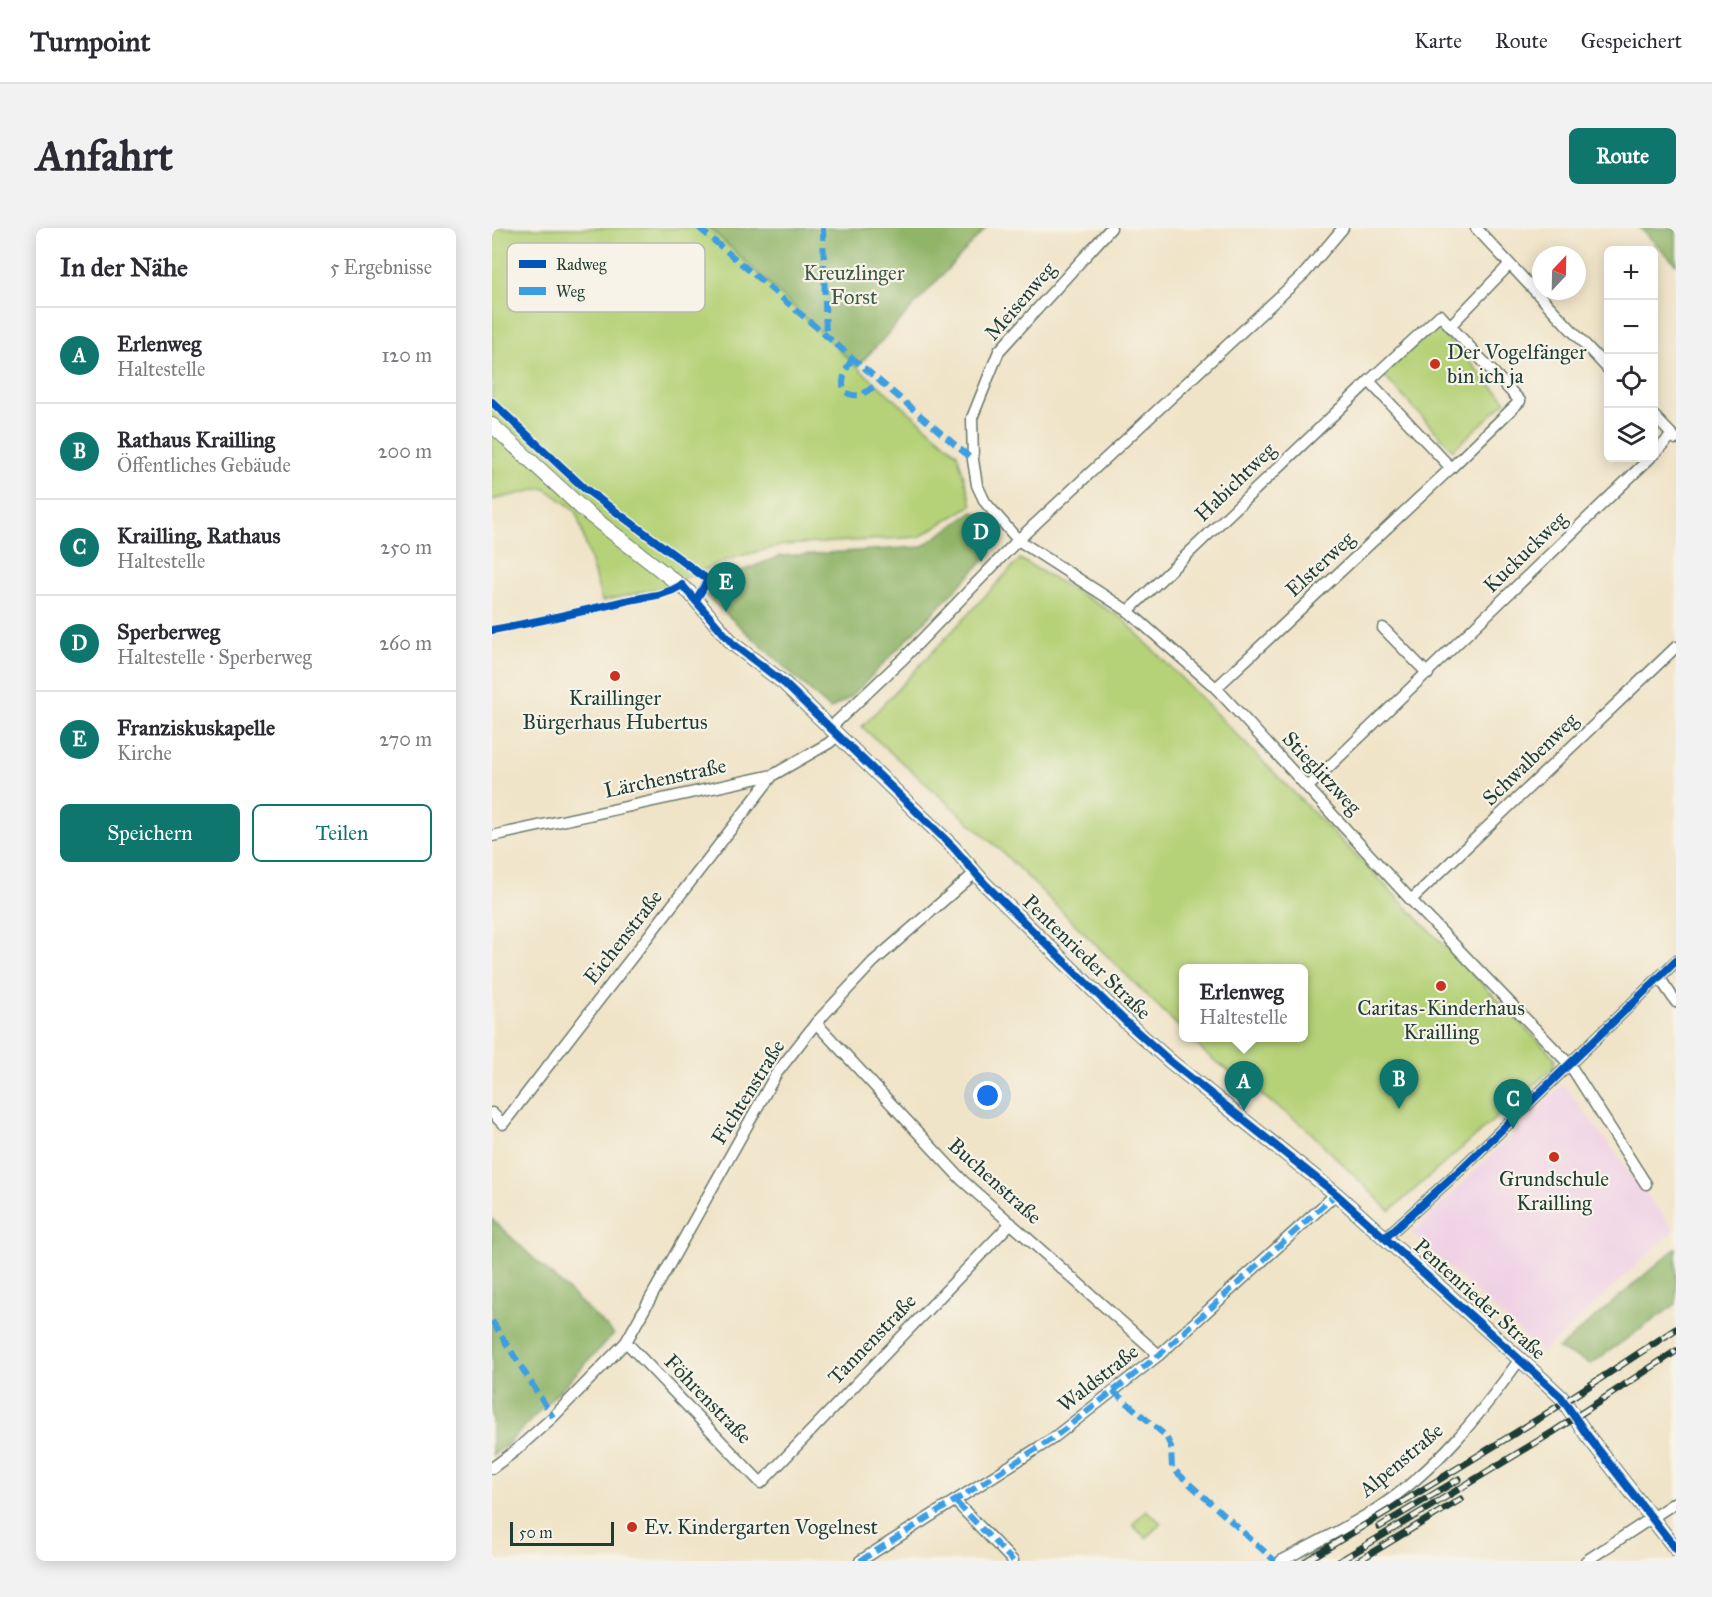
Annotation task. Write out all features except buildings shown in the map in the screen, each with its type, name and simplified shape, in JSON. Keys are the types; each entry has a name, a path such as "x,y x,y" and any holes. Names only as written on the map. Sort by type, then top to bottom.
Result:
{"street":[{"name":"Meisenweg","path":"1018,540 985,502 977,485 973,460 972,418 999,351 1111,228"},
{"name":"Lärchenstraße","path":"492,836 773,775 829,743 834,732 1018,540 1305,273 1343,228"},
{"path":"1476,228 1604,365"},
{"path":"1450,326 1509,265"},
{"name":"Habichtweg","path":"1128,611 1440,315 1450,326"},
{"name":"Elsterweg","path":"1216,688 1520,401 1450,326"},
{"path":"1369,381 1451,468"},
{"path":"1658,421 1674,437 1658,450"},
{"name":"Pentenrieder Straße","path":"492,425 531,464 586,512 690,592 733,644 784,683 953,847 975,873 1126,1022 1171,1062 1336,1194 1520,1359 1560,1397 1676,1549"},
{"name":"Kuckuckweg","path":"1309,786 1646,462"},
{"name":"Stieglitzweg","path":"1018,540 1128,611 1216,688 1309,786 1411,900 1570,1065 1646,1184"},
{"path":"1383,628 1428,674"},
{"name":"Schwalbenweg","path":"1411,900 1676,646"},
{"name":"Eichenstraße","path":"492,1113 504,1124 773,775"},
{"name":"Fichtenstraße","path":"492,1468 553,1417 626,1342 776,1074 816,1023 873,962 975,873"},
{"path":"1385,1238 1570,1065 1676,961"},
{"path":"1659,977 1676,1002"},
{"name":"Buchenstraße","path":"816,1023 909,1126 962,1180 1159,1355"},
{"name":"Waldstraße","path":"860,1561 1052,1439 1159,1355 1336,1194"},
{"name":"Tannenstraße","path":"761,1483 1011,1223"},
{"name":"Föhrenstraße","path":"626,1342 761,1483"},
{"name":"Alpenstraße","path":"1281,1561 1378,1508 1444,1455 1486,1407 1520,1359"},
{"path":"956,1502 1013,1561"},
{"path":"1586,1561 1676,1502"}],"shaded area":[{"name":"Grundschule Krailling","path":"1563,1084 1674,1230 1542,1353 1412,1233"}],"green space":[{"path":"492,228 710,228 857,367 957,453 972,505 919,537 784,545 729,559 661,588 602,601 576,511 544,488 492,500"},
{"name":"Kreuzlinger Forst","path":"710,228 986,228 857,367"},
{"path":"1640,228 1676,228 1676,264"},
{"path":"1436,326 1506,401 1453,450 1383,375"},
{"path":"973,512 980,514 991,553 851,697 830,709 698,588 780,556 921,547"},
{"path":"1020,559 1122,618 1555,1058 1553,1068 1390,1211 1305,1127 1206,1054 1194,1042 1308,1042 1308,964 1179,964 1179,1027 998,848 862,727"},
{"path":"492,1219 614,1334 505,1447 492,1455"},
{"path":"1676,1248 1676,1304 1591,1364 1558,1349"},
{"path":"1146,1510 1161,1523 1146,1538 1132,1525"}],"railway":[{"path":"1306,1561 1543,1416 1676,1329"},
{"path":"1340,1561 1553,1432 1676,1351"},
{"path":"1379,1527 1459,1479"},
{"path":"1358,1561 1461,1499"}],"marked path":[{"path":"699,228 973,460"},
{"path":"823,228 826,338"},
{"path":"852,359 843,383 847,393 861,395 881,382"},
{"path":"860,1561 1052,1439 1159,1355 1336,1194"},
{"path":"492,1321 553,1417"},
{"path":"1113,1391 1166,1436 1171,1447 1172,1468 1275,1561"},
{"path":"956,1502 1013,1561"}],"cycle path":[{"path":"492,402 584,488 708,580 696,600"},
{"path":"492,630 661,594 682,585 733,644 784,683 953,847 985,884 1126,1022 1171,1062 1336,1194 1561,1397 1587,1435 1676,1549"},
{"path":"1385,1238 1459,1171 1676,961"}],"place":[{"name":"Der Vogelfänger bin ich ja","path":"1435,364"},
{"name":"Sperberweg","path":"981,562"},
{"name":"Franziskuskapelle","path":"726,612"},
{"name":"Kraillinger Bürgerhaus Hubertus","path":"615,676"},
{"name":"Caritas-Kinderhaus Krailling","path":"1441,986"},
{"name":"Rathaus Krailling","path":"1399,1109"},
{"name":"Erlenweg","path":"1244,1111"},
{"name":"Krailling, Rathaus","path":"1513,1129"},
{"name":"Grundschule Krailling","path":"1554,1157"},
{"name":"Ev. Kindergarten Vogelnest","path":"632,1527"}]}
